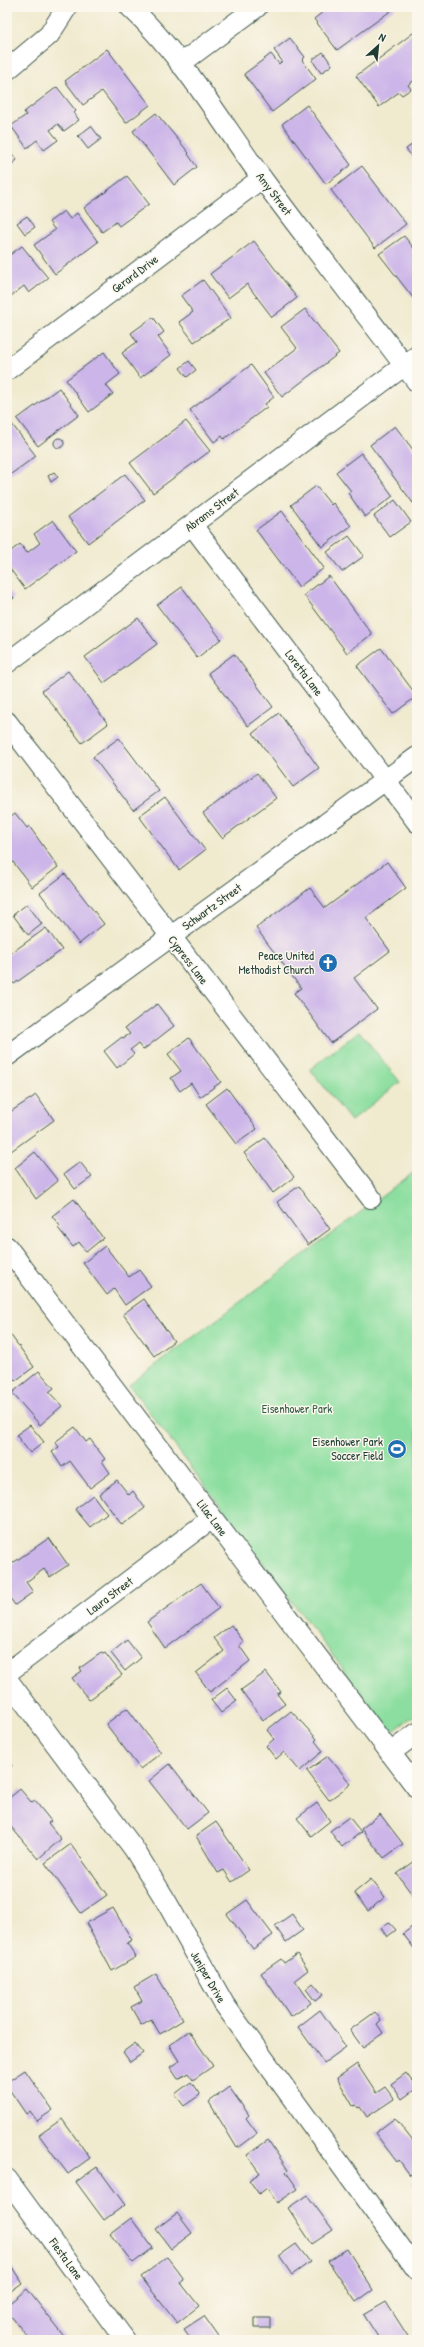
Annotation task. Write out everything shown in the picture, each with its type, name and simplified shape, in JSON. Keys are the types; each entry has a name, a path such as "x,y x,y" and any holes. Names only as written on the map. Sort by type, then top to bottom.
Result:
{"street":[{"path":"7,70 50,35 67,7"},
{"name":"Amy Street","path":"130,7 147,23 180,64 262,178 411,361 417,382"},
{"path":"180,64 257,7"},
{"name":"Gerard Drive","path":"7,370 262,178"},
{"name":"Abrams Street","path":"7,663 411,361"},
{"name":"Loretta Lane","path":"192,525 417,822"},
{"name":"Cypress Lane","path":"7,722 371,1198"},
{"name":"Schwartz Street","path":"7,1056 417,757"},
{"name":"Lilac Lane","path":"7,1247 417,1788"},
{"name":"Laura Street","path":"7,1673 212,1518"},
{"name":"Juniper Drive","path":"7,1679 134,1849 166,1901 224,2004 417,2270"},
{"path":"390,1753 417,1733"},
{"name":"Fiesta Lane","path":"7,2178 125,2340"}],"green space":[{"path":"359,1031 400,1082 351,1121 310,1069"},
{"name":"Eisenhower Park","path":"417,1170 417,1713 391,1733 129,1385"}],"building":[{"path":"329,7 396,7 337,50 314,19"},
{"path":"417,30 417,78 408,85 411,89 402,95 399,92 379,107 356,76"},
{"path":"290,38 305,57 302,60 316,79 272,112 244,74 271,54 279,64 282,61 274,50"},
{"path":"107,49 150,105 126,123 102,91 83,105 65,81"},
{"path":"323,52 332,65 321,73 312,60"},
{"path":"57,87 76,111 74,113 79,120 64,131 58,124 50,130 58,140 44,150 37,140 27,148 11,126 26,115 24,112"},
{"path":"307,105 351,165 326,184 282,124"},
{"path":"156,113 189,153 188,154 197,167 174,185 133,131"},
{"path":"91,126 101,139 88,149 78,136"},
{"path":"417,141 417,163 406,149"},
{"path":"7,148 17,160 7,168"},
{"path":"362,166 406,224 375,248 331,190"},
{"path":"127,176 149,204 119,226 116,222 102,232 84,208"},
{"path":"64,211 70,219 77,213 98,242 55,274 34,245 55,230 49,222"},
{"path":"27,216 35,227 25,234 17,223"},
{"path":"404,236 417,252 417,297 414,299 379,254"},
{"path":"254,241 297,298 272,317 247,284 228,298 210,274"},
{"path":"22,246 48,278 29,293 24,286 7,299 7,257"},
{"path":"203,280 231,318 194,342 179,322 193,312 181,296"},
{"path":"305,309 339,353 282,397 264,373 297,348 281,327"},
{"path":"153,317 164,332 158,337 171,355 140,378 122,353 137,342 131,333"},
{"path":"104,352 120,374 106,385 113,394 89,412 66,380"},
{"path":"189,361 196,370 187,377 180,368"},
{"path":"251,365 274,397 265,404 267,407 224,439 222,436 214,442 190,410"},
{"path":"59,388 79,415 38,446 17,419"},
{"path":"186,421 210,451 153,493 130,463"},
{"path":"11,423 36,456 7,477 7,427"},
{"path":"395,426 417,455 417,499 413,503 370,445"},
{"path":"57,438 61,438 63,439 63,447 57,448 54,445 54,441"},
{"path":"361,453 393,496 365,517 348,493 351,491 336,472"},
{"path":"54,472 58,477 51,482 48,476"},
{"path":"125,474 145,500 88,543 68,517"},
{"path":"316,486 331,505 333,503 351,526 322,547 291,505"},
{"path":"395,500 411,522 390,537 374,516"},
{"path":"282,511 324,568 299,587 256,530"},
{"path":"53,520 76,551 25,589 7,565 7,554 20,544 27,553 40,543 34,534"},
{"path":"349,536 364,556 342,572 327,552"},
{"path":"329,576 372,634 347,653 304,595"},
{"path":"182,587 221,639 197,658 157,605"},
{"path":"7,589 14,598 7,603"},
{"path":"138,618 157,644 104,683 85,657"},
{"path":"381,648 417,696 393,714 357,666"},
{"path":"234,654 273,707 248,726 208,673"},
{"path":"68,671 108,724 82,743 42,691"},
{"path":"279,713 319,768 293,787 253,733"},
{"path":"119,738 159,791 133,810 93,757"},
{"path":"257,773 276,798 222,838 203,813"},
{"path":"165,797 205,850 179,870 139,816"},
{"path":"15,813 27,828 29,826 58,867 32,887 7,854 7,819"},
{"name":"Peace United Methodist Church","path":"387,862 406,888 366,918 390,951 354,978 377,1009 331,1043 294,993 301,988 256,928 310,888 325,908"},
{"path":"65,874 104,924 79,944 40,893"},
{"path":"27,904 42,924 28,935 13,915"},
{"path":"46,928 62,950 14,984 7,975 7,956"},
{"path":"157,1004 174,1026 143,1050 138,1044 130,1050 134,1054 117,1068 104,1051 122,1037 123,1038 130,1034 125,1028"},
{"path":"189,1038 221,1082 200,1097 191,1083 180,1091 171,1078 181,1071 168,1054"},
{"path":"227,1088 257,1129 236,1144 206,1104"},
{"path":"36,1095 54,1120 7,1154 7,1114"},
{"path":"265,1138 294,1177 273,1193 244,1153"},
{"path":"35,1152 58,1181 36,1199 15,1168"},
{"path":"80,1162 92,1177 75,1189 64,1174"},
{"path":"299,1186 330,1229 308,1245 277,1202"},
{"path":"74,1199 103,1238 86,1252 79,1242 73,1247 58,1228 60,1226 52,1216"},
{"path":"105,1246 129,1277 139,1270 151,1286 125,1305 114,1289 107,1295 83,1263"},
{"path":"144,1299 174,1341 154,1356 123,1314"},
{"path":"7,1330 34,1367 15,1381 7,1369"},
{"path":"39,1371 54,1388 49,1392 62,1406 40,1425 12,1393"},
{"path":"30,1425 44,1442 30,1453 16,1435"},
{"path":"75,1427 86,1442 90,1439 105,1459 102,1461 110,1473 90,1488 70,1461 62,1467 52,1452 59,1447 55,1442"},
{"path":"117,1480 129,1495 133,1491 145,1508 122,1525 99,1494"},
{"path":"93,1495 107,1514 90,1527 75,1509"},
{"path":"49,1538 68,1565 50,1577 44,1569 26,1582 33,1592 15,1605 7,1594 7,1567"},
{"path":"201,1583 219,1608 165,1648 147,1622"},
{"path":"231,1625 244,1642 239,1645 250,1661 210,1692 196,1673 224,1651 214,1638"},
{"path":"127,1640 141,1658 125,1671 111,1653"},
{"path":"101,1653 105,1653 122,1675 89,1700 72,1678 82,1671 80,1668"},
{"path":"266,1672 281,1692 277,1694 285,1704 263,1720 241,1690"},
{"path":"227,1688 237,1701 221,1713 211,1700"},
{"path":"127,1708 161,1753 140,1769 106,1724"},
{"path":"291,1711 317,1739 315,1741 323,1751 300,1771 284,1752 276,1759 266,1746 274,1739 267,1730"},
{"path":"328,1756 351,1784 329,1800 307,1771"},
{"path":"7,1759 12,1766 7,1770"},
{"path":"170,1764 208,1813 187,1829 149,1781"},
{"path":"20,1789 32,1803 35,1801 51,1821 48,1823 61,1839 38,1859 7,1822 7,1800"},
{"path":"317,1803 330,1821 311,1836 297,1818"},
{"path":"380,1814 403,1844 384,1858 361,1829"},
{"path":"349,1817 361,1832 342,1847 330,1831"},
{"path":"216,1822 249,1870 232,1882 224,1870 218,1873 196,1836"},
{"path":"71,1844 107,1895 81,1913 45,1863"},
{"path":"415,1861 417,1864 417,1901 397,1874"},
{"path":"371,1879 385,1897 368,1911 354,1893"},
{"path":"247,1900 273,1935 253,1949 227,1914"},
{"path":"113,1908 132,1940 127,1943 136,1957 112,1971 86,1923"},
{"path":"292,1914 303,1930 286,1942 275,1926"},
{"path":"389,1922 396,1930 387,1937 381,1928"},
{"path":"417,1923 417,1952 403,1934"},
{"path":"297,1954 308,1970 295,1980 311,2003 291,2017 261,1973 281,1959 284,1963"},
{"path":"156,1974 183,2020 160,2034 151,2019 141,2025 131,2007 142,2001 134,1987"},
{"path":"313,1983 323,1995 315,2001 306,1989"},
{"path":"320,2010 346,2047 324,2063 298,2027"},
{"path":"375,2012 381,2020 377,2024 383,2033 363,2048 350,2030"},
{"path":"189,2031 213,2066 193,2080 188,2073 178,2079 170,2067 179,2061 169,2045"},
{"path":"135,2043 143,2053 130,2062 123,2052"},
{"path":"357,2064 376,2093 385,2087 394,2099 367,2117 360,2107 358,2108 356,2105 353,2106 337,2078"},
{"path":"25,2070 53,2110 37,2121 30,2111 26,2114 7,2086 7,2082"},
{"path":"406,2073 417,2088 402,2099 391,2084"},
{"path":"191,2082 200,2095 184,2106 175,2094"},
{"path":"229,2087 249,2115 246,2118 257,2133 237,2148 209,2102"},
{"path":"395,2118 415,2144 417,2143 417,2170 410,2175 399,2160 397,2162 375,2133"},
{"path":"62,2119 90,2158 68,2174 39,2135"},
{"path":"268,2140 288,2170 286,2172 298,2189 277,2203 267,2188 259,2194 249,2180 260,2173 247,2155"},
{"path":"97,2167 125,2205 104,2220 76,2182"},
{"path":"417,2180 417,2190 412,2183"},
{"path":"307,2195 333,2230 312,2244 288,2208"},
{"path":"177,2213 192,2233 171,2249 156,2229"},
{"path":"131,2218 153,2248 133,2263 110,2234"},
{"path":"296,2244 310,2262 292,2275 279,2256"},
{"path":"347,2249 373,2290 356,2302 328,2261"},
{"path":"167,2257 184,2279 180,2282 199,2306 177,2323 141,2277"},
{"path":"7,2259 22,2283 7,2294"},
{"path":"27,2289 67,2340 30,2340 7,2311 7,2305"},
{"path":"386,2302 409,2338 412,2340 380,2340 364,2315"},
{"path":"204,2316 221,2340 192,2340 184,2329"},
{"path":"255,2318 270,2318 270,2328 255,2328"}],"place":[{"name":"Peace United Methodist Church","path":"328,963"},
{"name":"Eisenhower Park Soccer Field","path":"397,1449"}]}
